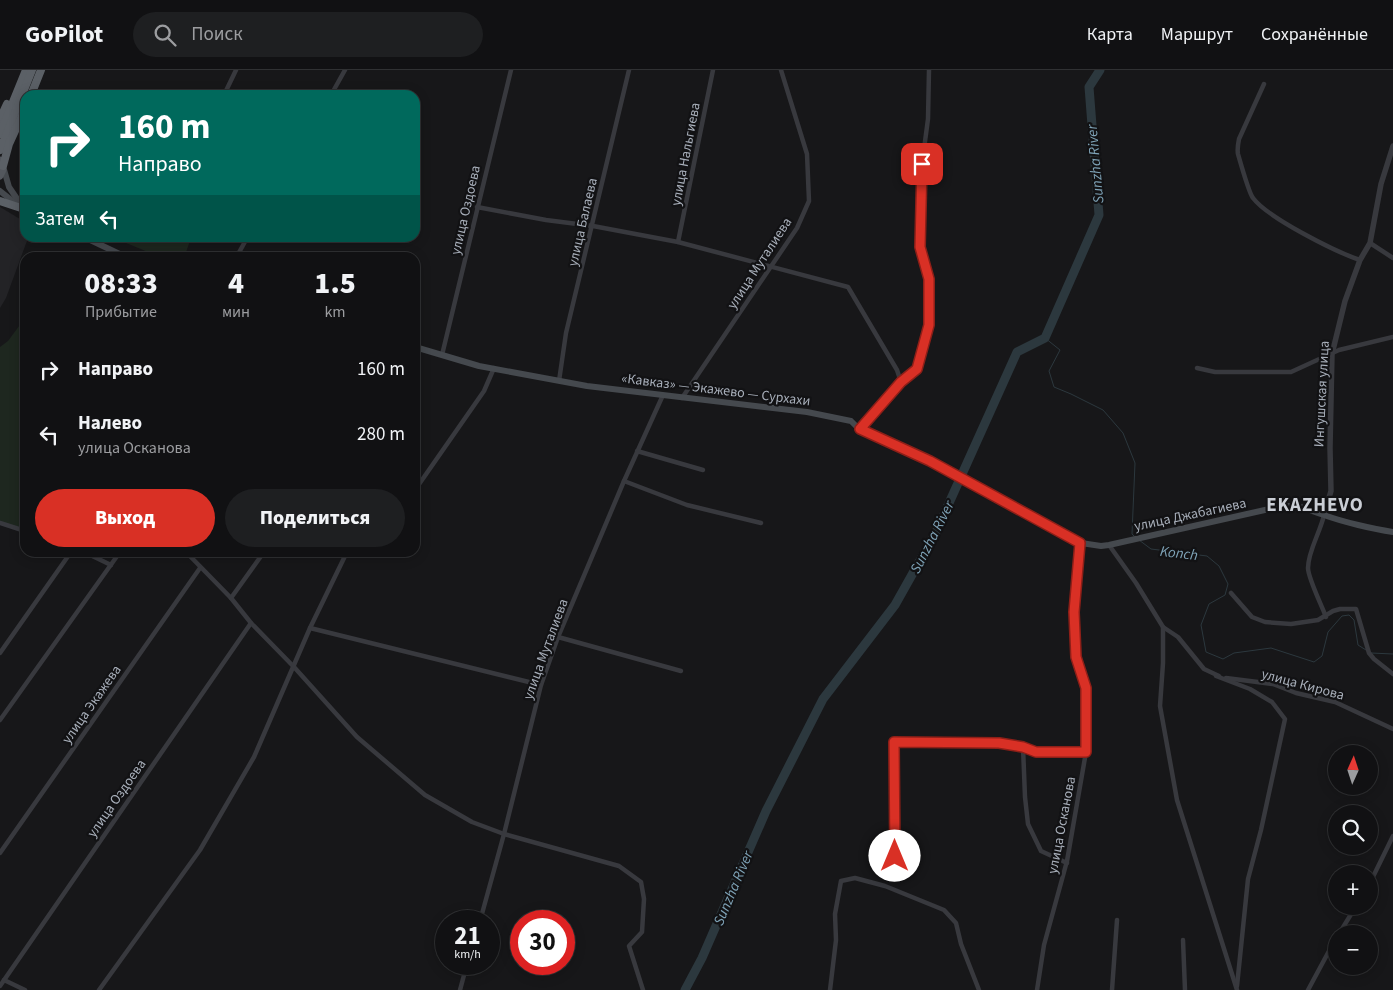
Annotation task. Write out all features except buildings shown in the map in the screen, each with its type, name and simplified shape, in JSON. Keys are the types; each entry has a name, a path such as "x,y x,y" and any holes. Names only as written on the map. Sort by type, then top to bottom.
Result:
{"highway":[{"path":"0,119 22,70"},
{"path":"0,134 26,70"},
{"path":"24,90 32,70"},
{"path":"33,90 42,70"},
{"path":"0,150 20,100"},
{"path":"1,163 20,120"},
{"path":"0,201 20,208"}],"main road":[{"path":"0,176 1,163"},
{"path":"1,163 9,187 20,203"},
{"path":"0,191 20,206"},
{"path":"94,242 115,252"},
{"name":"«Кавказ» — Экажево — Сурхахи","path":"420,348 494,368 587,386 807,412 850,421 860,429 930,461 999,499"},
{"name":"улица Джабагиева","path":"999,499 1080,543 1101,546 1294,505 1305,507 1324,515 1393,532"}],"street":[{"path":"226,90 236,70"},
{"path":"334,90 345,70"},
{"name":"улица Оздоева","path":"442,355 510,70"},
{"name":"улица Балаева","path":"559,381 566,333 629,70"},
{"name":"улица Нальгиева","path":"678,242 712,70"},
{"name":"улица Муталиева","path":"682,398 797,228 809,201 806,154 781,70"},
{"path":"860,429 901,382 917,369 929,325 929,279 920,247 922,164 928,119 929,70"},
{"path":"1264,84 1239,139 1238,147 1238,155 1252,198 1275,217 1345,256 1360,260"},
{"name":"Ингушская улица","path":"1326,616 1308,570 1310,556 1322,527 1331,491 1332,354 1345,301 1360,260 1370,243 1381,184 1393,146"},
{"path":"477,207 678,242 848,288 897,370 901,382"},
{"path":"1370,243 1393,258"},
{"path":"1197,368 1215,372 1292,372 1339,350 1393,337"},
{"path":"420,483 484,391 494,368"},
{"name":"улица Муталиева","path":"483,910 541,685 558,637 637,451 663,395"},
{"path":"637,451 703,470"},
{"path":"624,481 687,505 762,523"},
{"path":"0,523 20,530"},
{"name":"улица Осканова","path":"1037,990 1044,945 1067,863 1086,752 1086,688 1076,657 1074,612 1080,543"},
{"path":"1109,545 1163,627 1178,636 1204,669 1216,676 1250,689 1272,702 1285,719 1261,830 1248,879 1237,988"},
{"path":"0,653 67,557"},
{"path":"94,557 111,565"},
{"path":"0,720 117,557"},
{"path":"190,557 231,598 251,623 294,667 357,737 424,795 472,822 504,834 619,866 641,882 644,899 642,932 628,946 644,990"},
{"path":"231,598 260,557"},
{"path":"100,990 200,850 254,757 310,628 345,557"},
{"name":"улица Экажева","path":"0,853 200,568"},
{"path":"1231,593 1252,618 1265,622 1291,624 1318,620 1340,609 1356,609 1369,653 1393,674"},
{"name":"улица Оздоева","path":"0,986 251,623"},
{"path":"1163,627 1160,706 1170,769 1177,800 1237,988"},
{"path":"310,628 541,685"},
{"path":"558,637 681,670"},
{"name":"улица Кирова","path":"1216,676 1273,684 1296,694 1335,702 1393,729"},
{"path":"895,856 894,742 999,743 1023,747 1036,752 1086,752"},
{"path":"1023,747 1028,824 1041,851 1067,863"},
{"path":"1378,867 1393,836"},
{"path":"830,990 836,940 835,914 842,881 855,878 878,884 944,910 956,923 979,990"},
{"path":"1112,990 1117,920"},
{"path":"1183,940 1185,990"},
{"path":"1307,990 1328,952"},
{"path":"460,990 464,975"},
{"path":"4,980 25,990"}],"shaded area":[{"path":"0,207 20,219 20,242 27,242 23,252 20,252 20,260 6,298 0,308"},
{"path":"124,242 190,242 186,252 148,252"},
{"path":"20,325 20,529 0,524 0,347 8,341"}],"waterway":[{"name":"Sunzha River","path":"685,990 702,958 766,811 823,699 895,605 936,532 1017,352 1045,338 1099,215 1089,87 1100,70"},
{"name":"Konch","path":"1045,338 1060,350 1049,371 1054,387 1103,410 1123,433 1135,463 1132,534 1134,536"},
{"name":"Konch","path":"1139,540 1151,549 1207,556 1219,566 1228,584 1225,595 1209,604 1201,625 1206,652 1223,659 1234,653 1271,648 1314,662 1322,656 1328,632 1342,616 1349,615 1354,620 1358,645 1366,650"},
{"name":"Konch","path":"1371,653 1393,654"}],"district":[{"name":"EKAZHEVO","path":"1315,504"}],"route":[{"path":"895,856 894,742 999,743 1023,747 1036,752 1086,752 1086,688 1076,657 1074,612 1080,543 930,461 860,429 901,382 917,369 929,325 929,279 920,247 922,164"}]}
